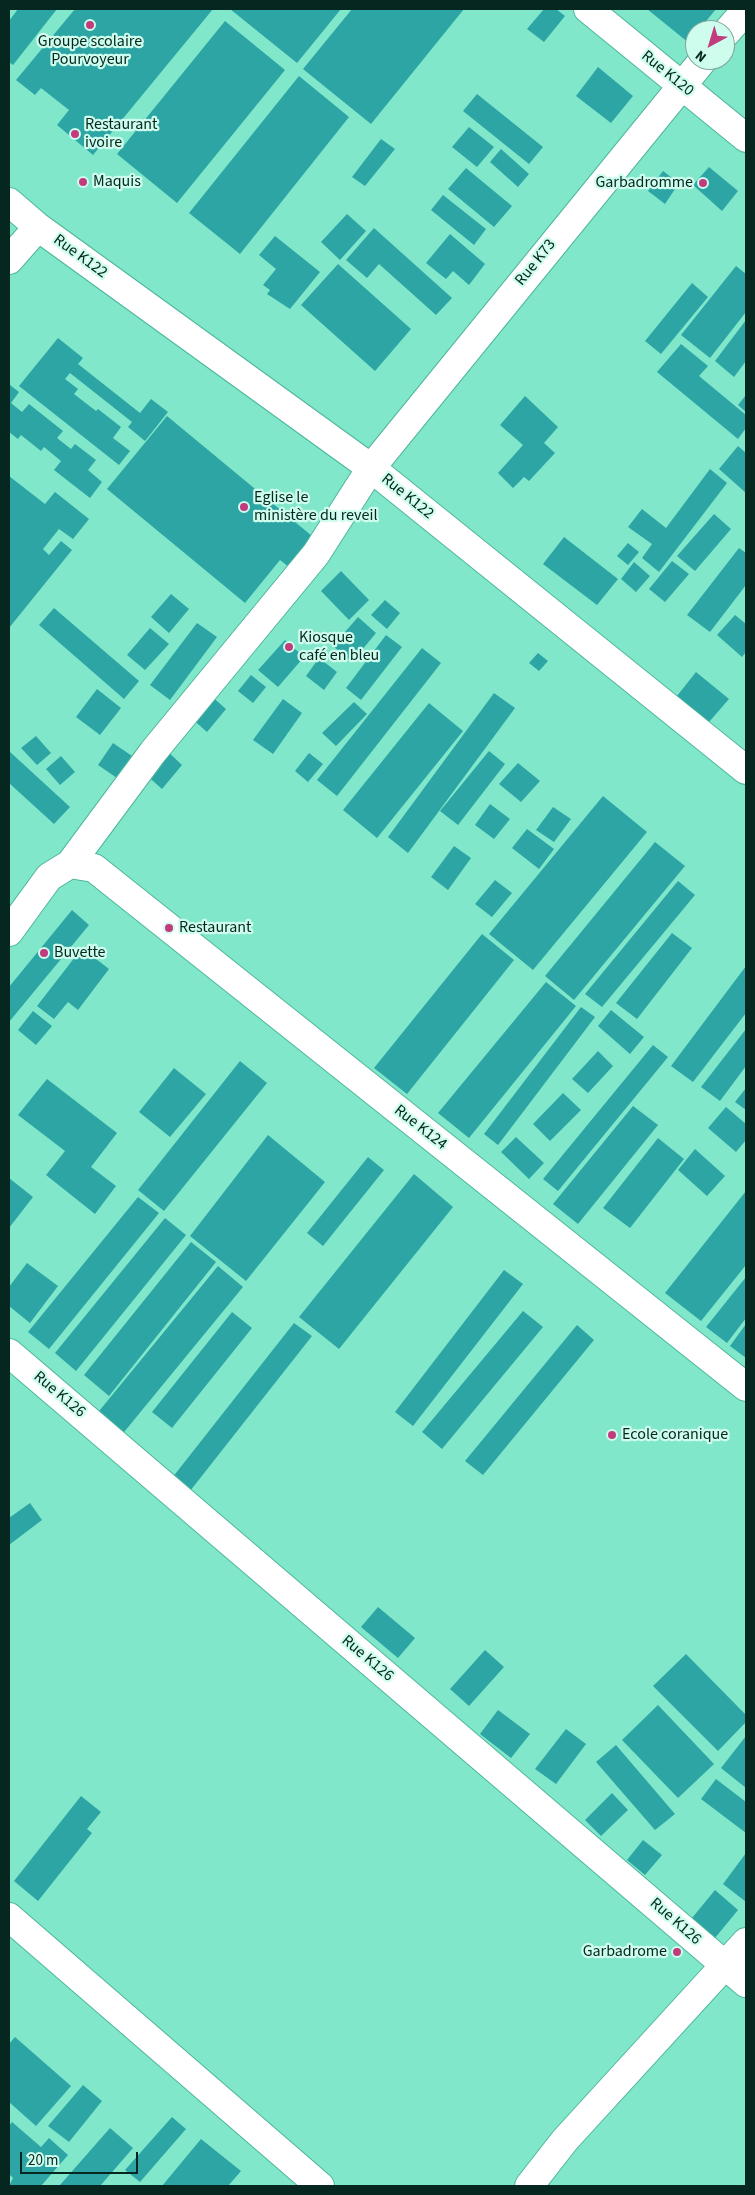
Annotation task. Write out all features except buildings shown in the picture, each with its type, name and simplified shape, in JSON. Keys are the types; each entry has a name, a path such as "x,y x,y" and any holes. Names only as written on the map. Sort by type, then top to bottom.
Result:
{"street":[{"name":"Rue K120","path":"588,9 746,138"},
{"path":"735,23 746,10"},
{"name":"Rue K73","path":"82,866 153,752 316,554 371,468 694,70"},
{"name":"Rue K122","path":"9,202 38,226 371,468 746,770"},
{"path":"9,260 38,226"},
{"path":"9,932 49,877 82,866"},
{"name":"Rue K124","path":"82,866 746,1387"},
{"name":"Rue K126","path":"9,1353 746,1983"},
{"path":"9,1917 320,2186"},
{"path":"529,2186 565,2140 746,1942"}],"place":[{"name":"Groupe scolaire Pourvoyeur","path":"90,25"},
{"name":"Restaurant ivoire","path":"75,134"},
{"name":"Maquis","path":"83,182"},
{"name":"Garbadromme","path":"703,183"},
{"name":"Eglise le ministère du reveil","path":"244,507"},
{"name":"Kiosque café en bleu","path":"289,647"},
{"name":"Restaurant","path":"169,928"},
{"name":"Buvette","path":"44,953"},
{"name":"Ecole coranique","path":"612,1435"},
{"name":"Garbadrome","path":"677,1952"}]}
